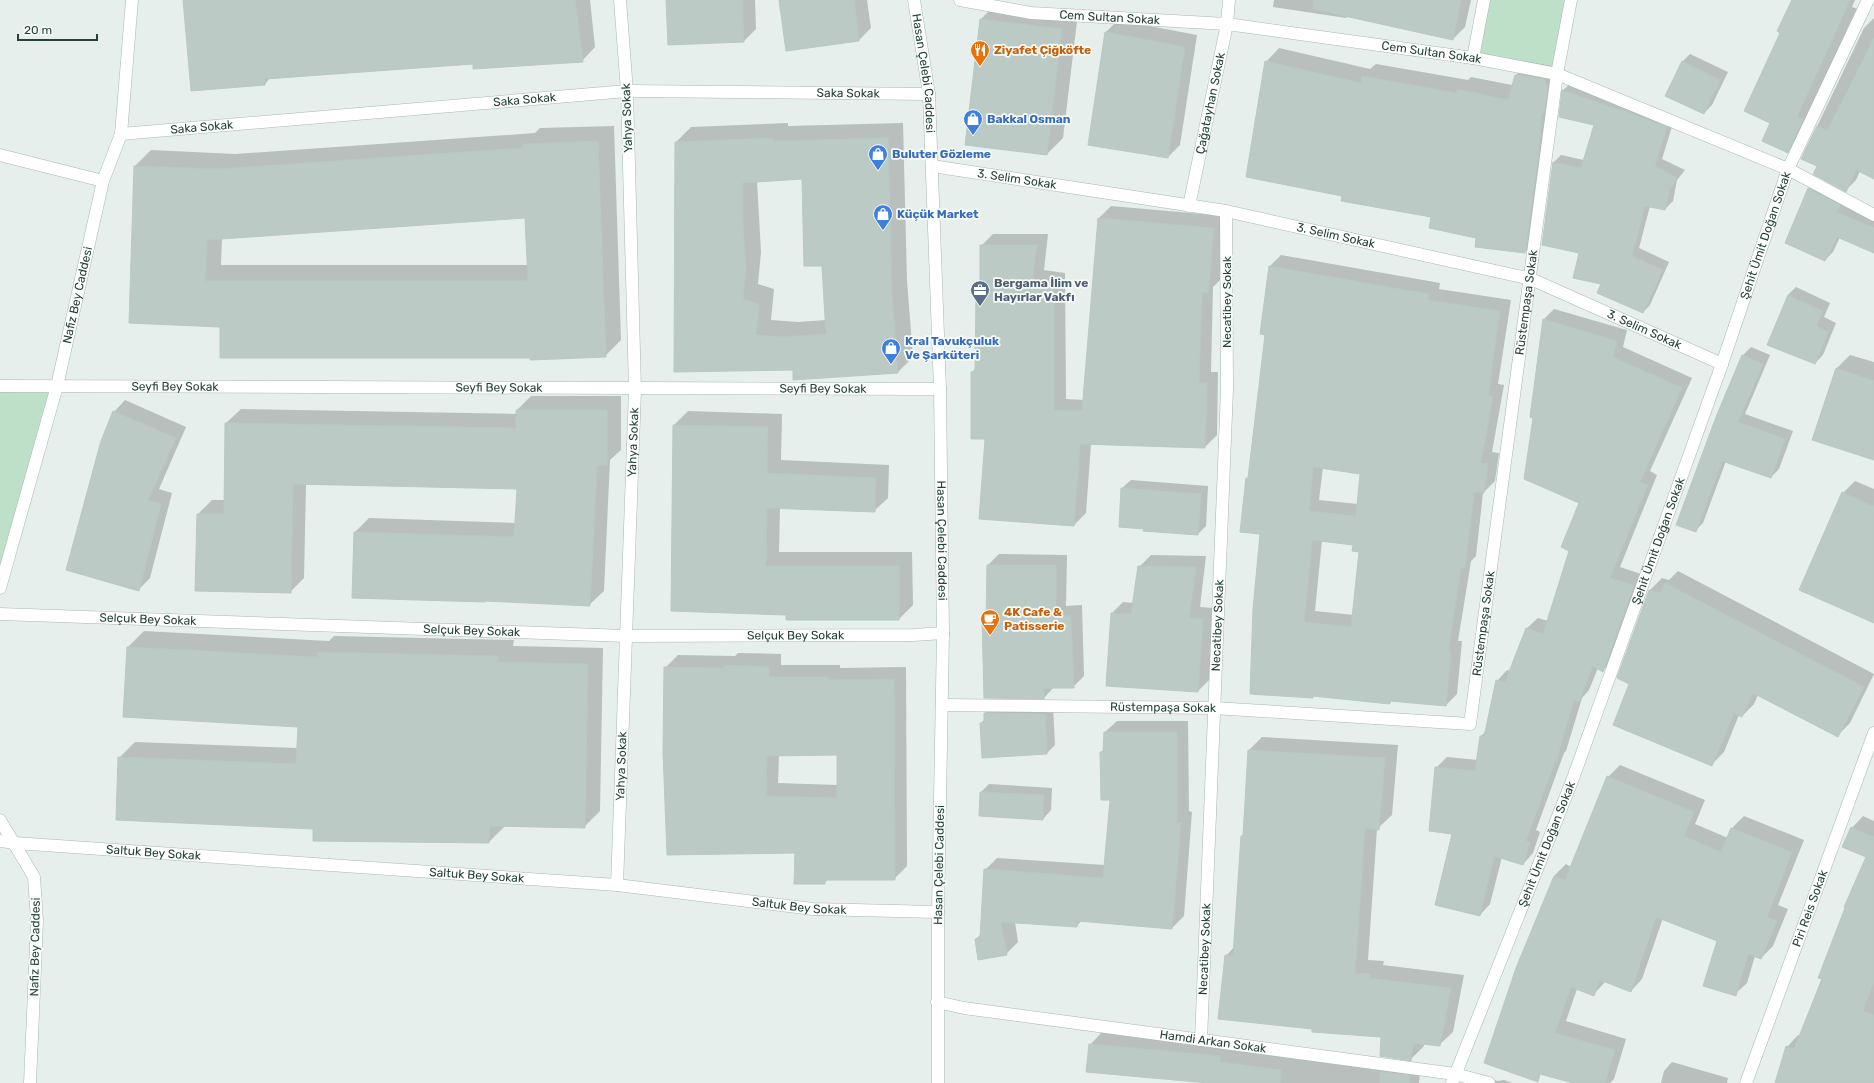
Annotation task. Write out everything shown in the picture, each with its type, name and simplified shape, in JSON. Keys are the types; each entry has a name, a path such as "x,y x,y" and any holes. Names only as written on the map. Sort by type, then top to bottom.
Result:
{"street":[{"name":"Nafiz Bey Caddesi","path":"0,588 58,386 104,182 121,134 132,0"},
{"name":"Yahya Sokak","path":"617,885 635,390 627,91 620,0"},
{"name":"Hasan Çelebi Caddesi","path":"914,0 929,94 940,390 943,633 938,912 938,1083"},
{"name":"Cem Sultan Sokak","path":"960,0 1031,13 1227,24 1473,58 1557,74 1788,169 1874,215"},
{"name":"Çağatayhan Sokak","path":"1189,206 1227,24 1229,0"},
{"path":"1473,58 1484,0"},
{"name":"Rüstempaşa Sokak","path":"942,705 1214,708 1470,724 1476,669 1531,279 1557,74 1571,0"},
{"name":"Şehit Ümit Doğan Sokak","path":"1453,1079 1572,781 1722,364 1788,169 1868,0"},
{"name":"Saka Sokak","path":"121,134 627,91 929,94"},
{"path":"0,155 104,182"},
{"name":"3. Selim Sokak","path":"932,166 1226,211 1531,279 1722,364"},
{"name":"Necatibey Sokak","path":"1201,1040 1227,389 1226,211"},
{"name":"Seyfi Bey Sokak","path":"0,386 635,390 940,390"},
{"name":"Selçuk Bey Sokak","path":"0,614 626,636 914,635 943,633"},
{"name":"Piri Reis Sokak","path":"1746,1083 1874,733"},
{"name":"Nafiz Bey Caddesi","path":"0,820 34,877 37,921 30,1083"},
{"name":"Saltuk Bey Sokak","path":"0,841 617,885 813,908 938,912"},
{"name":"Hamdi Arkan Sokak","path":"937,1002 964,1008 1201,1040 1453,1079 1489,1083"}],"green space":[{"path":"1484,0 1571,0 1557,74 1473,58"},
{"path":"0,386 57,386 0,588"}],"building":[{"path":"183,0 575,0 583,62 473,69 473,64 265,79 265,85 191,91"},
{"path":"666,0 742,0 744,42 668,45"},
{"path":"779,0 854,0 859,41 786,51"},
{"path":"1314,0 1461,0 1453,40 1313,9"},
{"path":"1792,0 1850,0 1797,117 1803,119 1788,153 1762,141 1770,123 1744,111 1780,33 1777,31"},
{"path":"980,19 1062,29 1047,155 965,145"},
{"path":"1105,32 1185,47 1168,158 1088,145"},
{"path":"1874,38 1874,179 1856,170 1846,192 1813,174 1817,166 1801,159 1817,126 1827,131"},
{"path":"1265,61 1361,83 1362,76 1457,93 1457,89 1508,100 1515,75 1545,79 1545,83 1548,85 1544,113 1542,113 1538,158 1525,253 1475,247 1476,238 1429,228 1431,217 1341,201 1342,196 1246,177"},
{"path":"1682,61 1720,80 1704,114 1665,96"},
{"path":"1562,90 1620,109 1667,127 1655,166 1678,178 1670,189 1665,210 1645,206 1632,256 1663,270 1643,313 1597,293 1601,284 1573,278 1579,253 1542,245 1553,162 1581,168 1594,125 1559,117"},
{"path":"773,138 773,141 888,138 892,296 898,373 793,380 793,370 674,372 675,142","holes":["802,179 804,266 822,266 826,334 782,337 756,335 759,304 743,299 746,268 742,183"]},
{"path":"598,141 606,357 530,360 530,358 220,358 220,327 129,323 134,166 219,169 523,148 523,144","holes":["525,218 528,281 205,281 207,240"]},
{"path":"1808,188 1840,205 1837,212 1874,228 1874,253 1837,237 1825,261 1785,243"},
{"path":"1098,218 1214,228 1208,293 1202,292 1199,383 1207,383 1205,448 1080,444 1074,526 979,519 985,439 971,439 971,372 975,372 976,297 980,297 980,245 1037,245 1032,282 1054,285 1054,410 1082,411"},
{"path":"1269,266 1429,294 1428,300 1500,311 1488,396 1493,396 1481,463 1488,464 1484,493 1474,492 1465,568 1461,568 1448,652 1451,652 1446,706 1390,701 1390,704 1313,696 1313,698 1250,694 1253,609 1260,534 1240,532 1265,335 1260,334","holes":["1313,467 1360,474 1356,516 1309,511","1312,540 1353,545 1352,551 1359,552 1351,627 1304,622"]},
{"path":"1788,295 1823,311 1816,326 1828,332 1815,364 1767,345"},
{"path":"1543,319 1617,341 1613,357 1682,388 1640,482 1648,485 1610,578 1634,585 1603,672 1593,666 1579,702 1574,700 1556,762 1526,841 1530,842 1523,865 1494,856 1480,916 1435,905 1452,834 1429,831 1435,767 1475,771 1480,736 1484,737 1496,680 1505,682 1526,628 1543,634 1569,551 1561,547 1579,503 1524,479 1533,418 1530,417"},
{"path":"1742,355 1763,364 1738,422 1785,439 1771,478 1722,461 1696,532 1676,525 1716,417"},
{"path":"1836,368 1874,381 1874,460 1812,440"},
{"path":"516,410 607,410 607,465 597,465 590,606 485,601 352,598 354,532 514,537 517,489 293,484 291,593 195,591 197,514 224,514 225,423 516,428"},
{"path":"113,411 176,438 148,500 161,504 139,591 66,570 101,441"},
{"path":"673,425 768,427 767,473 876,478 875,512 767,508 766,566 899,566 899,620 786,620 786,615 671,611"},
{"path":"1121,488 1201,494 1198,535 1143,531 1144,529 1119,527"},
{"path":"1842,492 1874,507 1874,623 1799,590"},
{"path":"987,565 1056,565 1056,616 1071,616 1074,688 1044,688 1044,699 984,698 982,618 986,618"},
{"path":"1138,566 1196,567 1189,618 1203,619 1198,692 1106,686 1111,613 1131,614"},
{"path":"1665,583 1864,687 1838,737 1753,693 1742,717 1734,713 1712,766 1613,725 1629,684 1617,678 1649,590 1660,593"},
{"path":"127,647 317,657 317,652 498,656 498,662 588,664 585,828 490,826 489,843 313,841 313,829 116,820 118,757 296,764 298,727 123,717"},
{"path":"724,665 769,667 769,677 828,677 828,680 894,679 895,880 825,880 825,884 794,884 795,853 667,855 663,751 664,667 724,668","holes":["837,755 837,798 766,796 767,756"]},
{"path":"984,713 1045,714 1047,754 982,758 980,723 984,723"},
{"path":"1104,732 1177,732 1177,823 1181,823 1172,929 1078,921 1077,927 1001,922 1007,955 978,960 975,939 980,938 984,869 1103,878 1110,800 1101,800 1100,752 1103,752"},
{"path":"1248,750 1385,758 1379,830 1365,828 1355,973 1371,974 1370,978 1451,988 1440,1046 1413,1043 1411,1061 1380,1056 1381,1037 1312,1032 1312,1029 1218,1019 1225,955 1233,956 1241,836 1243,836"},
{"path":"1607,776 1694,812 1684,836 1721,852 1731,828 1792,852 1767,917 1777,921 1761,959 1748,954 1736,996 1703,986 1717,941 1656,917 1631,992 1600,980 1594,996 1571,987 1555,1033 1615,1050 1605,1083 1573,1083 1540,1074 1538,1082 1484,1063 1516,968 1554,876 1565,880"},
{"path":"980,792 1044,795 1043,820 979,816"},
{"path":"1851,827 1874,837 1874,982 1863,1011 1874,1015 1874,1083 1775,1083 1786,1046 1794,1049 1822,979 1818,978 1845,908 1844,907 1866,857 1842,847"},
{"path":"1089,1044 1220,1056 1220,1062 1281,1070 1280,1083 1208,1083 1086,1072"},
{"path":"1380,1072 1410,1075 1409,1083 1380,1083"}],"place":[{"name":"Ziyafet Çiğköfte","path":"980,67"},
{"name":"Bakkal Osman","path":"973,136"},
{"name":"Buluter Gözleme","path":"878,171"},
{"name":"Küçük Market","path":"883,231"},
{"name":"Bergama İlim ve Hayırlar Vakfı","path":"980,307"},
{"name":"Kral Tavukçuluk Ve Şarküteri","path":"891,365"},
{"name":"4K Cafe & Patisserie","path":"990,636"}]}
